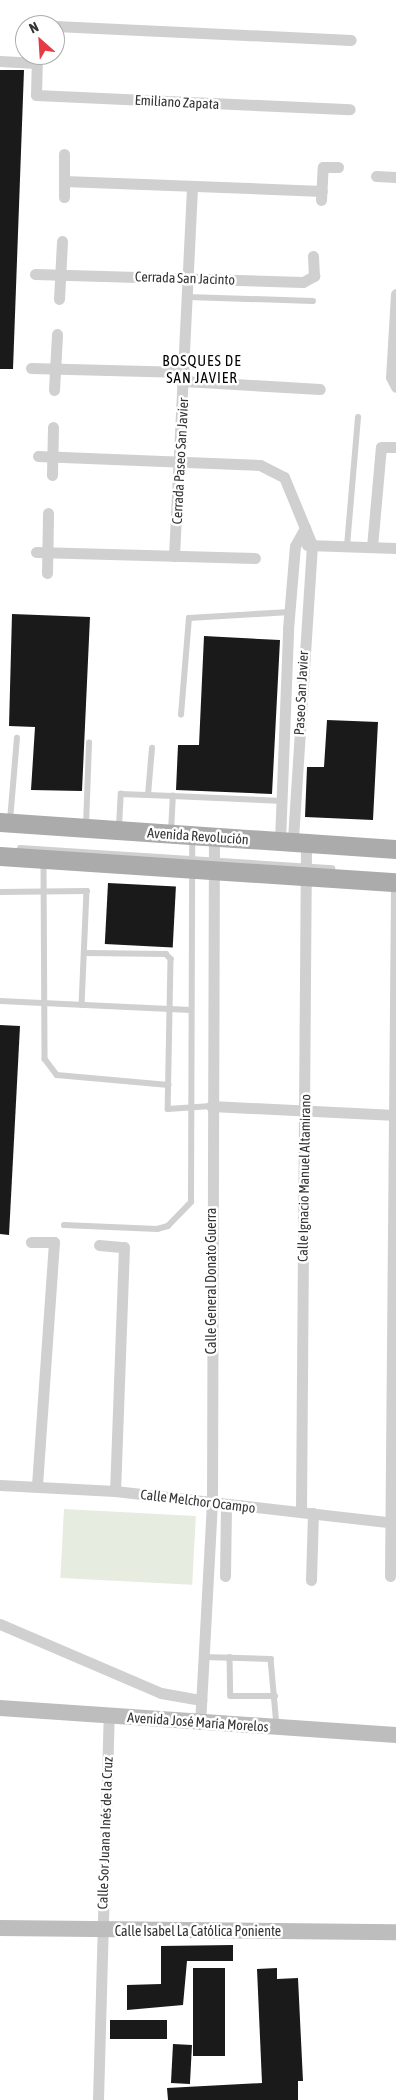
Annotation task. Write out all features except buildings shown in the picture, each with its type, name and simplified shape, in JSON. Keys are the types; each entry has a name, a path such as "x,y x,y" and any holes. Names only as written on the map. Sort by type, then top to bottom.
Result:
{"main road":[{"name":"Avenida Revolución","path":"6,825 86,828 171,835 192,840 299,853 396,882"},
{"name":"Avenida Revolución","path":"0,856 214,865 299,853 396,849"},
{"name":"Avenida José María Morelos","path":"0,1708 200,1724 396,1735"},
{"name":"Calle Isabel La Católica Poniente","path":"0,1928 102,1931 396,1932"}],"street":[{"path":"65,26 351,40"},
{"path":"0,61 15,60"},
{"name":"Emiliano Zapata","path":"37,65 36,95 350,110"},
{"path":"64,154 64,196"},
{"path":"64,181 192,186 322,196 323,167 338,167"},
{"path":"376,176 396,177"},
{"name":"Cerrada Paseo San Javier","path":"174,556 181,461 192,186"},
{"path":"59,299 62,241"},
{"name":"Cerrada San Jacinto","path":"35,274 189,277 303,282 314,276 313,256"},
{"path":"394,382 396,294"},
{"path":"54,390 57,334"},
{"path":"31,368 185,377 320,389"},
{"path":"52,475 53,427"},
{"path":"372,546 381,447 396,448"},
{"name":"Paseo San Javier","path":"38,456 260,465 284,477 312,545 304,649 299,853"},
{"path":"47,572 42,553 48,513"},
{"name":"Paseo San Javier","path":"299,853 283,801 287,649 295,546 305,528"},
{"path":"295,546 372,546 396,548"},
{"path":"42,553 254,558"},
{"path":"287,649 304,649"},
{"name":"Calle General Donato Guerra","path":"200,1724 212,1504 211,1106 214,842"},
{"name":"Calle Ignacio Manuel Altamirano","path":"299,853 305,1108 301,1512"},
{"path":"390,1576 393,1522 394,1415 393,1222 396,886"},
{"path":"211,1106 305,1108 394,1114"},
{"path":"31,1242 54,1242 37,1486"},
{"path":"99,1246 124,1246 115,1491"},
{"name":"Calle Melchor Ocampo","path":"0,1485 115,1491 226,1506 393,1522"},
{"path":"225,1576 226,1506"},
{"path":"311,1580 313,1514"},
{"path":"0,1624 161,1693 201,1700"},
{"name":"Calle Sor Juana Inés de la Cruz","path":"98,2100 109,1716"}],"lane":[{"path":"188,297 313,301"},
{"path":"347,546 358,417"},
{"path":"181,715 189,618 290,612"},
{"path":"17,738 6,825 192,840 190,1202 181,1216 157,1229 64,1225"},
{"path":"86,828 89,743"},
{"path":"148,795 152,748"},
{"path":"118,831 121,794 283,801"},
{"path":"171,835 173,796"},
{"path":"0,848 193,864"},
{"path":"299,853 396,856"},
{"path":"299,853 396,873"},
{"path":"44,859 42,894 43,1004 46,1059 57,1075 169,1085"},
{"path":"0,892 42,894 87,891 86,953 82,1006"},
{"path":"86,953 166,954 170,959 168,1108 211,1106"},
{"path":"0,1001 192,1010"},
{"path":"204,1657 271,1659 277,1727"},
{"path":"230,1657 231,1696 275,1696"}],"shaded area":[{"path":"64,1509 196,1516 192,1585 60,1578"}],"district":[{"name":"BOSQUES DE SAN JAVIER","path":"202,368"}]}
